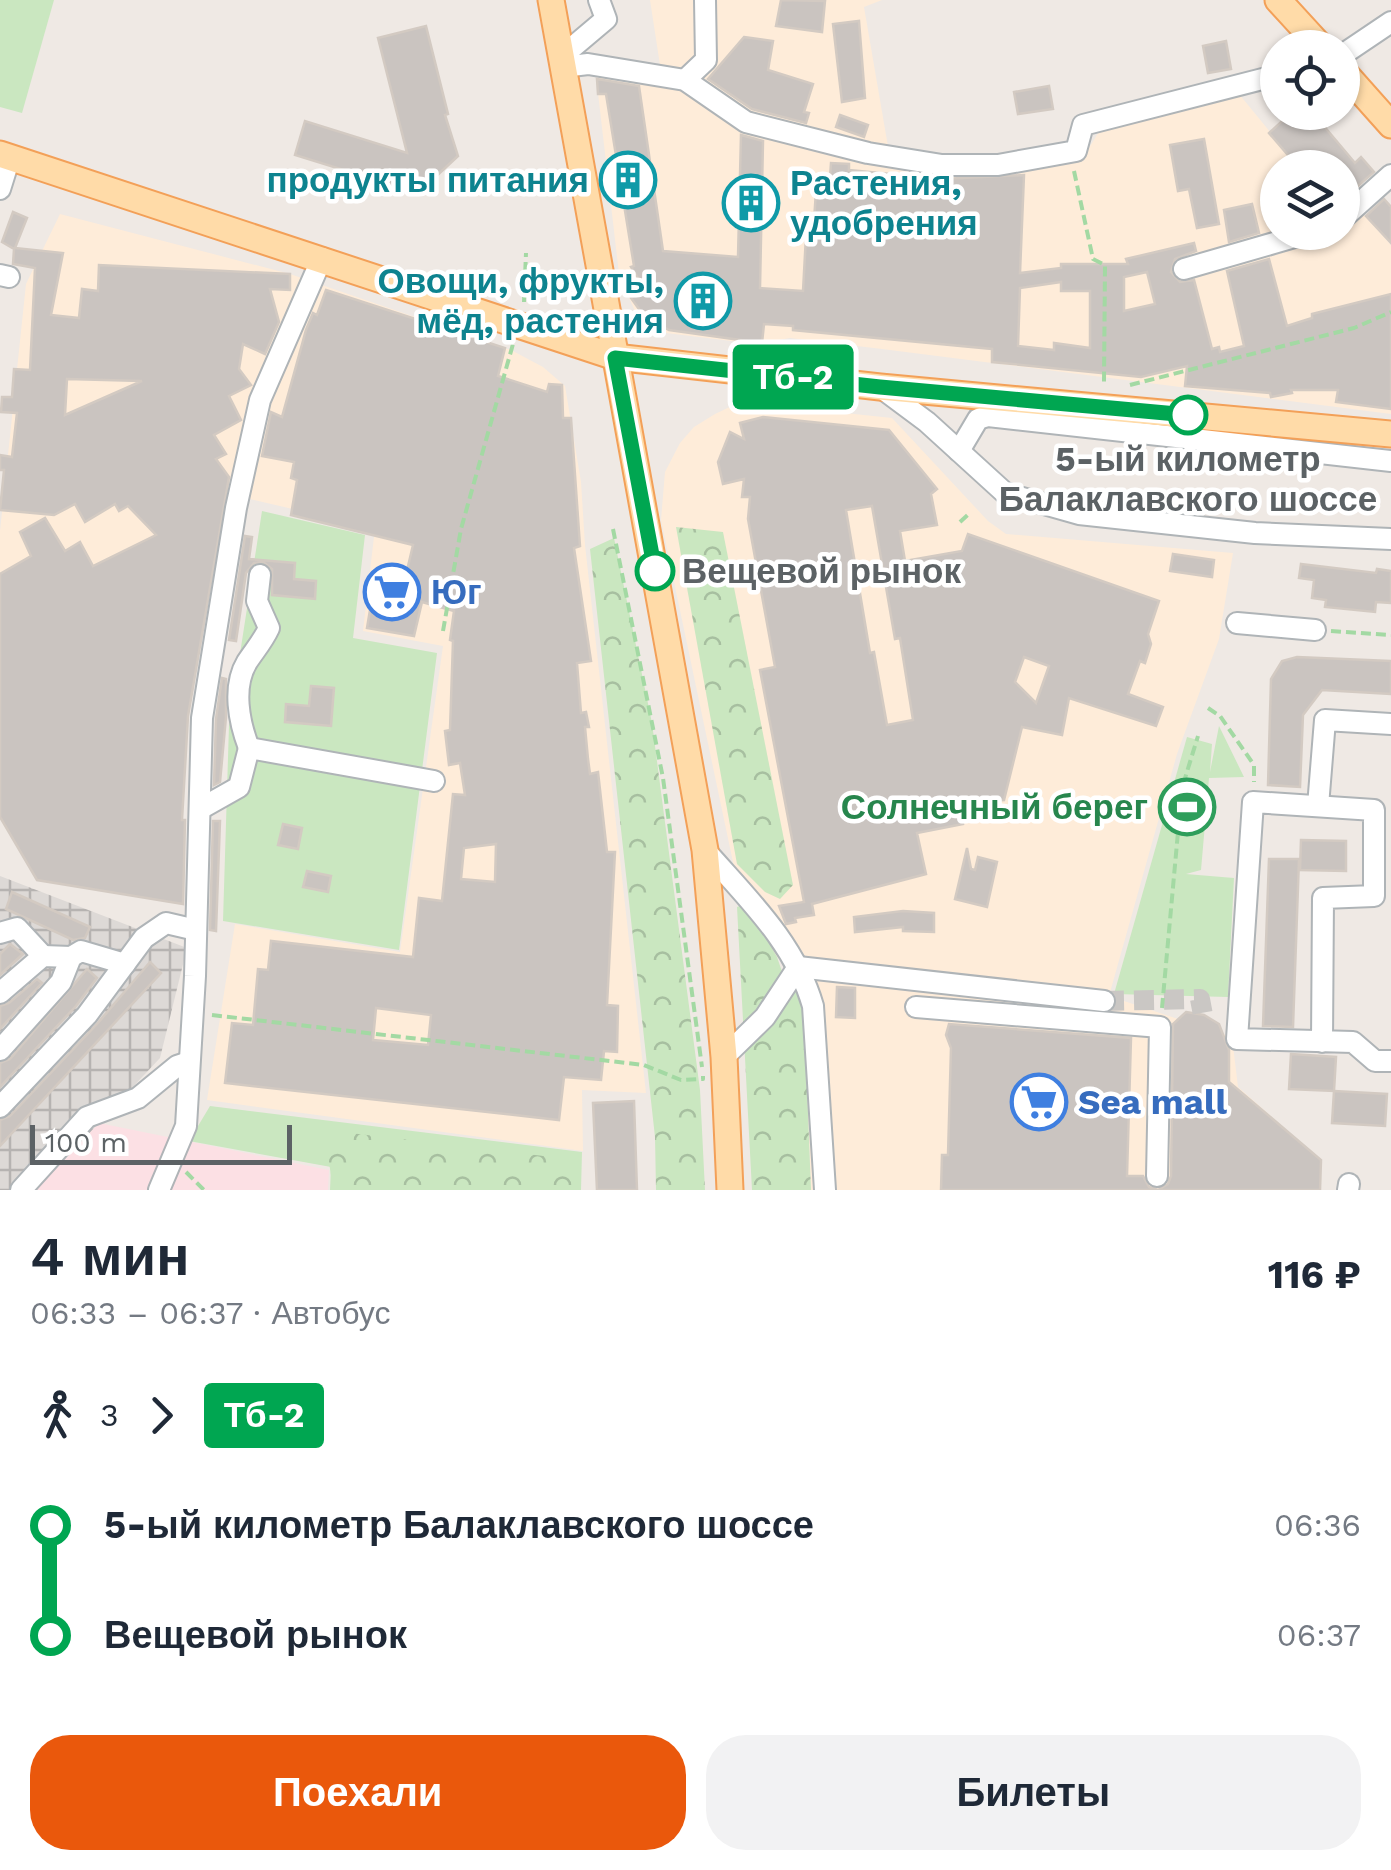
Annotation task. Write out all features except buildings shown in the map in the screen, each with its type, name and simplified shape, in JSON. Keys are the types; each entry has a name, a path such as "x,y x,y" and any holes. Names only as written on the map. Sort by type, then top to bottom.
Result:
{"main road":[{"path":"551,0 705,850 724,1057 730,1190"},
{"path":"1278,0 1306,30"},
{"path":"1360,90 1391,125"},
{"path":"5,155 615,358 880,387 1391,434"}],"street":[{"path":"562,62 606,18 599,0"},
{"path":"685,80 706,60 705,0"},
{"path":"1360,42 1391,22"},
{"path":"562,62 685,80 746,122 868,153 942,165 998,164 1076,151 1084,125 1260,80"},
{"path":"0,188 5,155"},
{"path":"1360,203 1391,176"},
{"path":"1184,270 1260,247"},
{"path":"160,1190 186,1126 202,718 240,490 260,400 310,254"},
{"path":"880,387 1005,493 1080,514 1255,533 1391,539"},
{"path":"959,451 978,419 988,416 1391,461"},
{"path":"200,809 239,787 248,748 238,698 244,666 269,628 257,601 260,575"},
{"path":"1237,623 1315,630"},
{"path":"1318,806 1325,720 1391,724"},
{"path":"248,748 434,781"},
{"path":"1322,1042 1323,898 1374,896 1374,810 1253,802 1237,1039 1322,1042 1353,1042 1375,1061 1391,1061"},
{"path":"705,850 776,931 805,977 813,1006 825,1190"},
{"path":"0,1108 87,1015 144,938 166,923 196,930"},
{"path":"0,933 17,928 43,956"},
{"path":"0,1050 61,982 71,957 80,951 125,964"},
{"path":"0,993 43,956 71,957"},
{"path":"798,967 1104,1001"},
{"path":"724,1057 765,1017 798,967"},
{"path":"916,1007 1160,1026 1157,1176"},
{"path":"22,1190 88,1117 138,1098 178,1066 190,1062"}],"path":[{"path":"1070,152 1092,259 1105,265 1104,382"},
{"path":"524,302 526,252"},
{"path":"1130,385 1354,328 1391,312"},
{"path":"443,631 461,529 513,344"},
{"path":"960,522 972,512"},
{"path":"192,1013 644,1065 681,1080 704,1080 663,778 613,529"},
{"path":"1315,630 1391,635"},
{"path":"1208,708 1220,716 1254,766 1253,802"},
{"path":"1162,1006 1182,788 1198,736"},
{"path":"179,1165 204,1190"}],"shaded area":[{"path":"650,0 882,0 864,7 891,164 1086,153 1103,125 1239,94 1260,120 1260,130 1269,130 1285,150 1260,150 1260,250 1360,250 1360,210 1391,245 1391,414 790,338 756,344 666,333 637,316 619,274 596,76 652,80 660,65"},
{"path":"60,214 290,274 511,350 543,367 565,386 581,482 646,1093 582,1090 583,1151 207,1100 235,924 400,952 443,646 363,631 375,528 232,495 55,585 0,606 0,531 26,284"},
{"path":"751,403 892,418 988,521 1006,534 1233,553 1219,639 1177,754 1109,996 1232,1037 1238,1087 1321,1160 1321,1190 811,1190 804,1011 799,991 814,976 777,957 749,908 742,905 661,520 665,472 680,443 694,427 715,414 734,405"},
{"path":"0,876 187,948 160,1058 36,1190 0,1190"},
{"path":"99,1123 329,1170 328,1190 36,1190"}],"green space":[{"path":"0,0 54,0 22,113 0,107"},
{"path":"262,511 365,535 353,638 437,653 399,950 223,921 229,725"},
{"path":"676,527 723,532 793,885 780,899 765,892 737,864"},
{"path":"614,538 652,723 700,1090 705,1190 656,1190 655,1137 590,549"},
{"name":"Солнечный берег","path":"1219,726 1244,777 1209,778 1201,870 1186,874 1234,878 1228,997 1114,994 1187,737 1212,744 1210,772"},
{"path":"737,907 749,908 777,957 788,989 799,991 804,1011 811,1190 752,1190"},
{"path":"210,1106 582,1152 581,1190 330,1190 331,1167 189,1141"},
{"path":"350,1133 577,1160 573,1190 333,1190 328,1155"}],"tunnel":[{"path":"1104,1001 1200,999 1203,1015"}],"bus line":[{"name":"Тб-2","path":"655,571 615,358 1188,415"}],"place":[{"name":"продукты питания","path":"628,180"},
{"name":"Растения, удобрения","path":"751,203"},
{"name":"Овощи, фрукты, мёд, растения","path":"703,301"},
{"name":"5-ый километр Балаклавского шоссе","path":"1188,415"},
{"name":"Вещевой рынок","path":"655,571"},
{"name":"Юг","path":"392,592"},
{"name":"Солнечный берег","path":"1187,807"},
{"name":"Sea mall","path":"1039,1102"}]}
